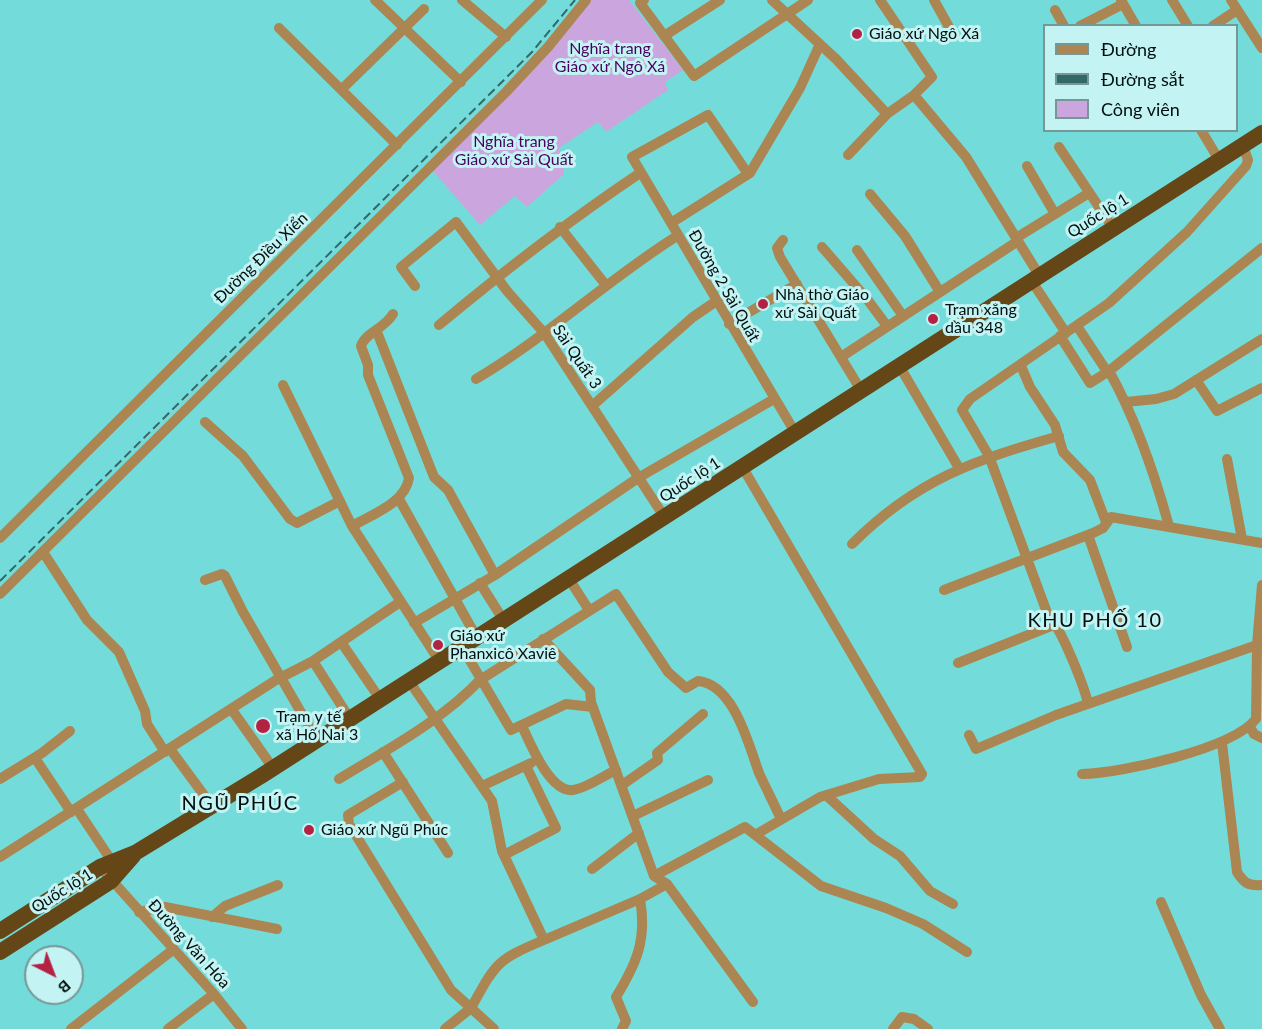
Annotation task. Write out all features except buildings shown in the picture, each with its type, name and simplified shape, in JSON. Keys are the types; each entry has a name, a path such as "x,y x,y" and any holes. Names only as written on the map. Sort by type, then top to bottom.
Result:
{"highway":[{"name":"Quốc lộ 1","path":"0,951 135,853 470,643 1262,133"},
{"name":"Quốc lộ 1","path":"0,930 110,871"}],"street":[{"path":"375,0 460,82"},
{"path":"462,0 506,37"},
{"name":"Đường Điều Xiển","path":"0,538 542,0"},
{"path":"0,594 498,100 548,47 586,0"},
{"path":"645,0 640,3 694,76 808,0"},
{"path":"664,36 720,0"},
{"path":"772,0 820,44 887,114"},
{"path":"848,155 887,114 930,81 931,72 880,0"},
{"path":"934,0 954,36"},
{"path":"1172,0 1187,24"},
{"path":"1231,0 1262,48"},
{"path":"1084,24 1122,2 1135,24"},
{"path":"342,89 424,9"},
{"path":"1055,9 1063,24"},
{"path":"1216,24 1237,10"},
{"path":"279,28 397,145"},
{"path":"671,223 748,174 800,88 820,44"},
{"path":"914,95 966,157 1017,240 1088,383 1262,248"},
{"name":"Đường 2 Sài Quất","path":"748,174 708,116 632,157 796,434"},
{"path":"1202,132 1220,160"},
{"path":"1088,704 1080,673 1070,659 1056,624 1050,618 1029,557 989,456 962,410 970,399 1021,366 1116,297 1187,232 1246,166 1248,160 1243,146"},
{"path":"1059,147 1113,228"},
{"path":"1026,166 1055,214"},
{"path":"439,325 496,275 560,227 640,173"},
{"path":"841,357 1089,193"},
{"path":"870,194 905,236 940,291"},
{"name":"Sài Quất 3","path":"415,286 401,267 454,222 460,226 496,275 545,334 664,518"},
{"path":"560,227 606,284"},
{"path":"477,379 545,334 606,284 677,236"},
{"path":"783,240 778,252 862,392"},
{"path":"822,248 867,299 887,326"},
{"path":"857,250 903,316"},
{"path":"729,324 796,284"},
{"path":"592,406 693,317 716,302"},
{"path":"352,526 407,491 409,478 368,375 368,365 361,346 366,336 377,332 393,314"},
{"path":"1077,326 1126,402 1152,468 1169,526"},
{"path":"377,332 436,481 448,490 495,575"},
{"path":"1126,402 1156,399 1174,394 1262,339"},
{"path":"1021,366 1059,436 1063,452 1090,480 1106,522"},
{"path":"900,367 959,468"},
{"path":"1196,380 1217,411 1262,388"},
{"path":"283,385 352,526 440,662"},
{"path":"414,623 495,575 638,478 774,399"},
{"path":"205,422 243,456 290,519 297,523 304,521 340,501"},
{"path":"852,544 895,505 959,468 989,456 1059,436"},
{"path":"1227,459 1242,539"},
{"path":"743,468 922,774 920,777 879,779 826,795 755,835"},
{"path":"399,498 454,598 480,680 511,730 566,704 593,707"},
{"path":"944,590 1088,535 1102,528 1111,517 1262,543"},
{"path":"1088,535 1127,647"},
{"path":"43,552 87,620 119,652 145,711 147,724 212,806"},
{"path":"205,580 222,574 225,576 248,621 317,740"},
{"path":"569,579 589,610"},
{"path":"480,583 504,621"},
{"path":"1082,774 1129,770 1222,743 1235,732 1250,727 1256,718 1257,645 1262,585"},
{"path":"339,778 383,752 464,697 480,680 616,594 672,678 686,688 703,682 718,691 748,735 760,776 781,819"},
{"path":"0,857 282,677 313,661 400,602"},
{"path":"958,663 1056,624"},
{"path":"543,639 590,690 593,707 654,876 667,884 753,1002"},
{"path":"341,642 380,699"},
{"path":"969,735 976,749 1088,704 1257,645"},
{"path":"313,661 350,719"},
{"path":"409,681 492,801 504,855 544,940"},
{"path":"232,711 273,768"},
{"path":"621,785 658,760 657,753 703,714"},
{"path":"522,726 549,776 559,788 572,790 616,771"},
{"path":"1250,727 1254,734 1262,738"},
{"path":"0,779 35,758 70,731"},
{"path":"1222,743 1237,872 1244,883 1261,889"},
{"path":"383,752 448,853"},
{"name":"Đường Văn Hóa","path":"35,758 74,811 110,871 140,912 214,994 242,1029"},
{"path":"482,786 539,759"},
{"path":"504,855 556,828 526,765"},
{"path":"534,782 549,776"},
{"path":"633,816 708,780"},
{"path":"403,782 348,815 349,824 451,990 494,1029"},
{"path":"826,795 874,839 900,856 930,891 953,904"},
{"path":"654,876 746,827 821,886 886,908 923,924 967,952"},
{"path":"592,869 639,833"},
{"path":"445,1029 471,1008 491,971 501,960 640,899 667,884"},
{"path":"212,916 225,906 278,885"},
{"path":"622,1029 626,1022 616,997 635,966 645,924 640,899"},
{"path":"1161,902 1201,995 1220,1029"},
{"path":"140,912 165,907 277,929"},
{"path":"71,1029 174,949"},
{"path":"168,1029 214,994"},
{"path":"893,1029 902,1017 914,1019 928,1029"}],"green space":[{"path":"590,0 629,0 683,70 665,82 668,90 606,132 598,122 559,148 564,174 527,207 515,196 480,225 432,170"}],"railway":[{"path":"0,581 532,52 575,0"}],"place":[{"name":"Giáo xứ Ngô Xá","path":"857,34"},
{"name":"Nhà thờ Giáo xứ Sài Quất","path":"763,304"},
{"name":"Trạm xăng dầu 348","path":"933,319"},
{"name":"Giáo xứ Phanxicô Xaviê","path":"438,645"},
{"name":"Trạm y tế xã Hố Nai 3","path":"263,726"},
{"name":"Giáo xứ Ngũ Phúc","path":"309,830"}],"district":[{"name":"KHU PHỐ 10","path":"1095,621"},
{"name":"NGŨ PHÚC","path":"240,804"}],"park label":[{"name":"Nghĩa trang Giáo xứ Ngô Xá","path":"610,58"},
{"name":"Nghĩa trang Giáo xứ Sài Quất","path":"514,151"}]}
